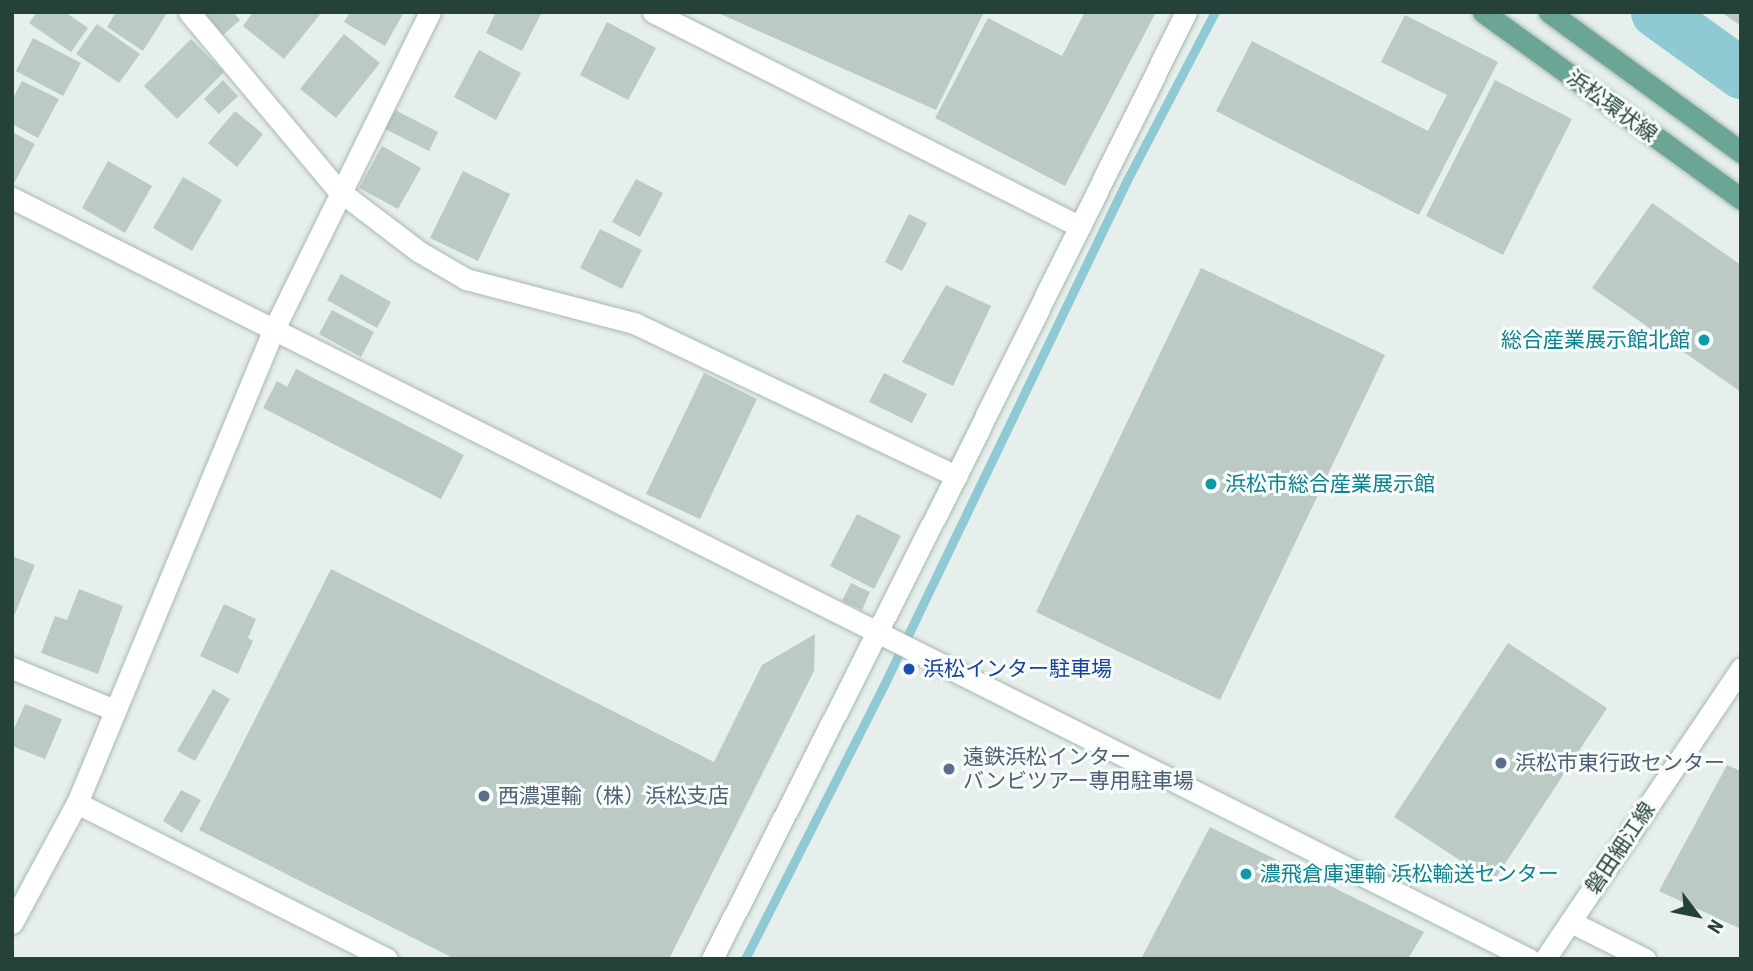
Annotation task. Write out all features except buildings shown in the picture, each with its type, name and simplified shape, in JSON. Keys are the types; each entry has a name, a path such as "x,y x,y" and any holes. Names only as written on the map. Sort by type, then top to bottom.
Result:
{"main road":[{"name":"浜松環状線","path":"1483,12 1741,199"},
{"name":"浜松環状線","path":"1549,12 1741,152"}],"street":[{"path":"189,12 338,190 418,251 466,279 634,323 956,476"},
{"path":"12,923 77,803 112,709 272,331 338,190 430,12"},
{"path":"653,12 1080,227"},
{"path":"712,959 884,634 956,476 1186,12"},
{"path":"12,198 272,331 884,634 1529,959"},
{"path":"12,668 112,709"},
{"name":"磐田細江線","path":"1545,959 1741,668"},
{"path":"77,803 387,959"},
{"path":"1571,922 1645,959"}],"waterway":[{"path":"745,959 883,687 1127,180 1215,12"},
{"path":"1656,12 1741,73"}],"place":[{"name":"総合産業展示館北館","path":"1704,340"},
{"name":"浜松市総合産業展示館","path":"1211,484"},
{"name":"浜松インター駐車場","path":"909,669"},
{"name":"浜松市東行政センター","path":"1501,763"},
{"name":"遠鉄浜松インター バンビツアー専用駐車場","path":"949,769"},
{"name":"西濃運輸（株）浜松支店","path":"484,796"},
{"name":"濃飛倉庫運輸 浜松輸送センター","path":"1246,874"}]}
